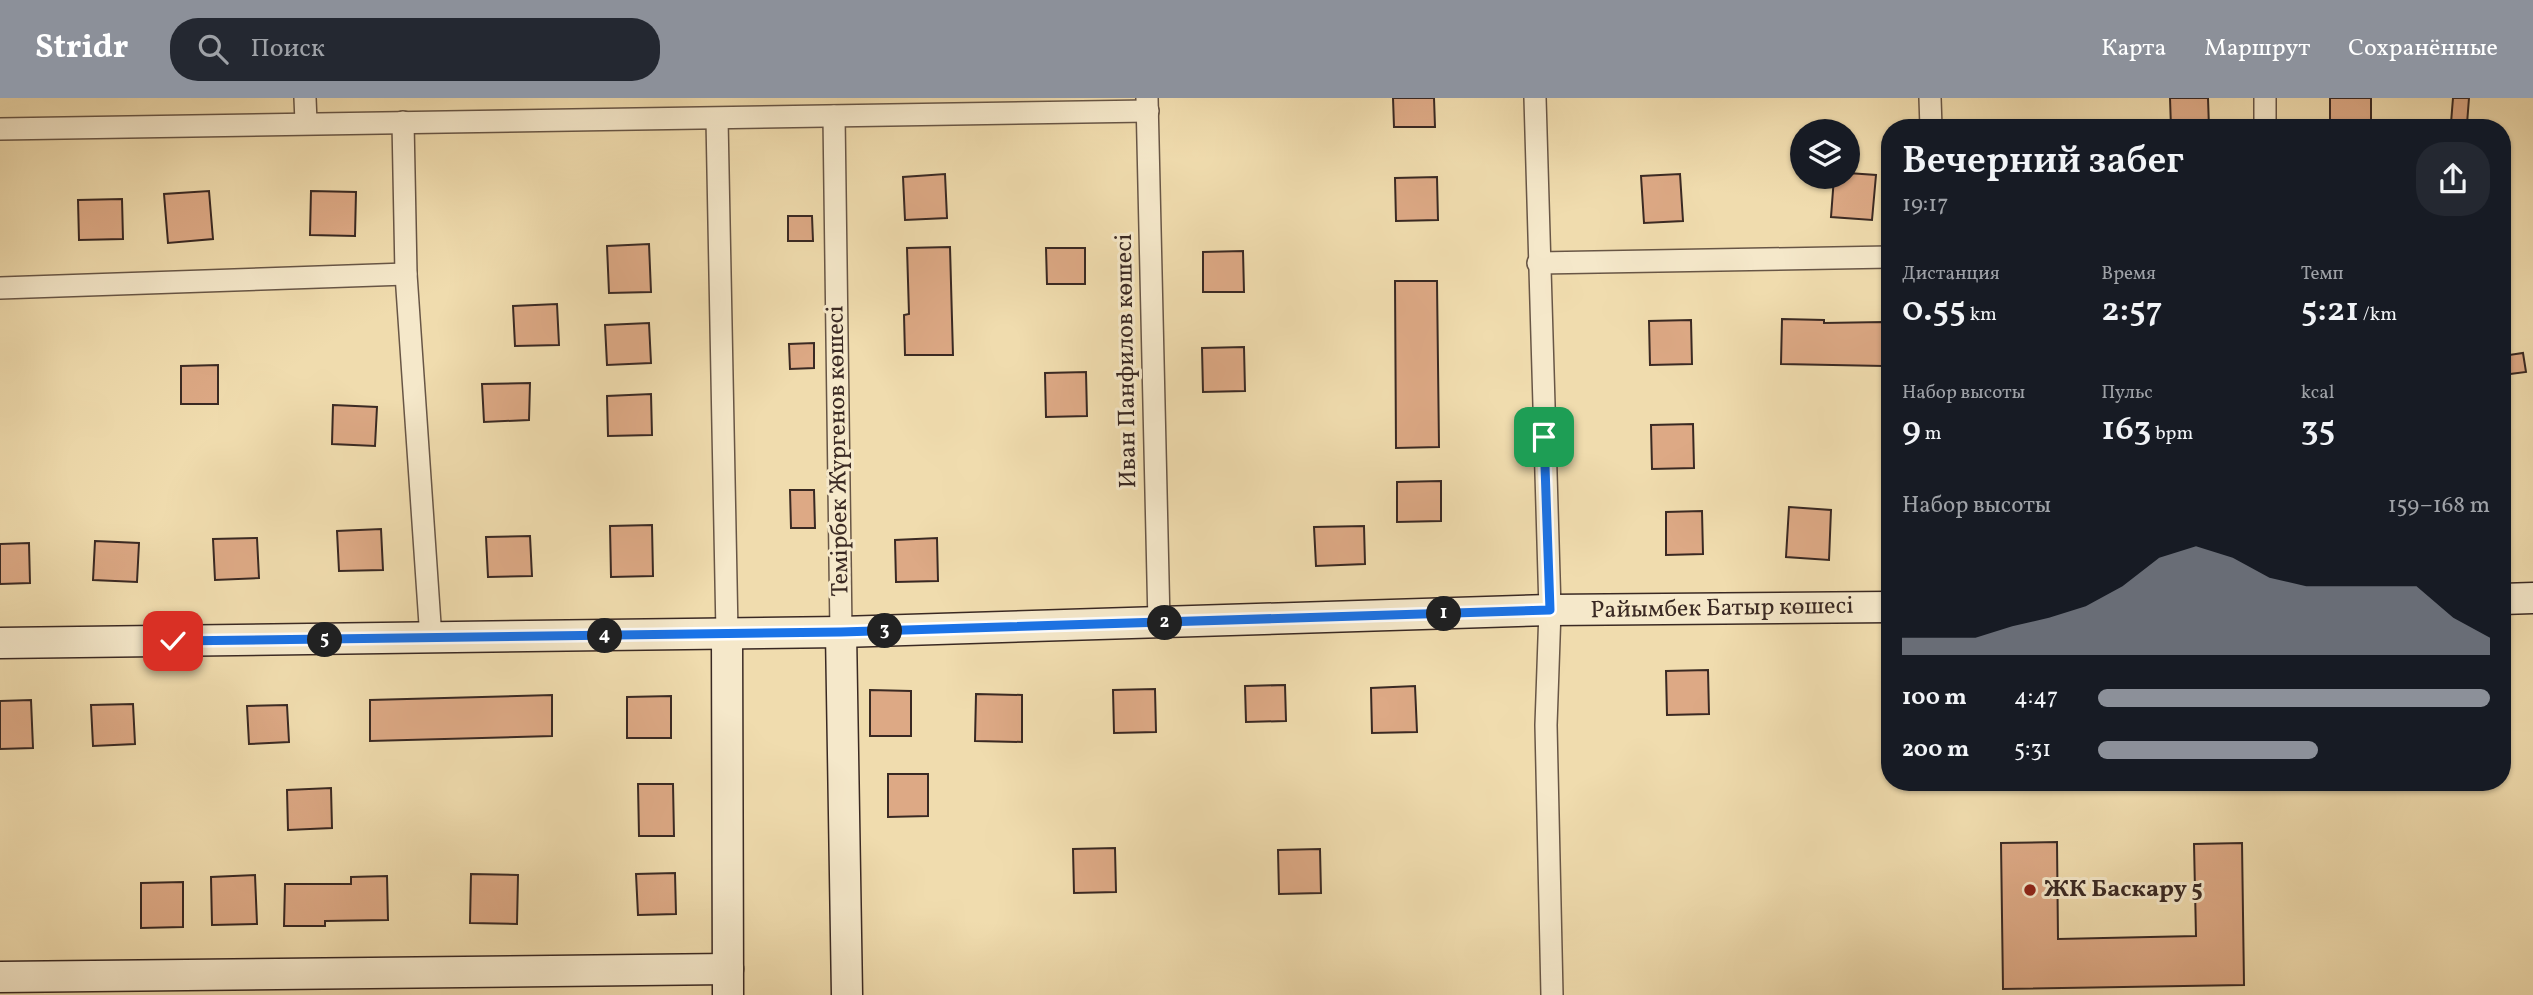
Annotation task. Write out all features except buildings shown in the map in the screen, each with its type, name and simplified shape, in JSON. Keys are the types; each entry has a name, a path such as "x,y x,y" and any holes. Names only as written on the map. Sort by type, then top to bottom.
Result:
{"street":[{"path":"305,98 306,122"},
{"path":"1535,98 1550,610 1546,725 1552,995"},
{"path":"1930,98 1931,119"},
{"path":"2264,98 2265,119"},
{"path":"0,129 306,122 717,119 1147,105"},
{"name":"Иван Панфилов көшесі","path":"1147,105 1160,623"},
{"name":"Темірбек Жүргенов көшесі","path":"834,116 847,995"},
{"path":"0,977 599,972 728,982 727,633 717,119"},
{"path":"403,122 406,274 431,639"},
{"path":"1538,263 1881,257"},
{"path":"0,288 406,274"},
{"path":"2511,599 2533,598"},
{"name":"Райымбек Батыр көшесі","path":"0,643 841,632 1550,610 1881,607"},
{"path":"599,972 650,983 666,995"}],"place":[{"name":"ЖК Баскару 5","path":"2030,890"}],"route":[{"path":"173,641 841,632 1550,610 1544,437"}]}
